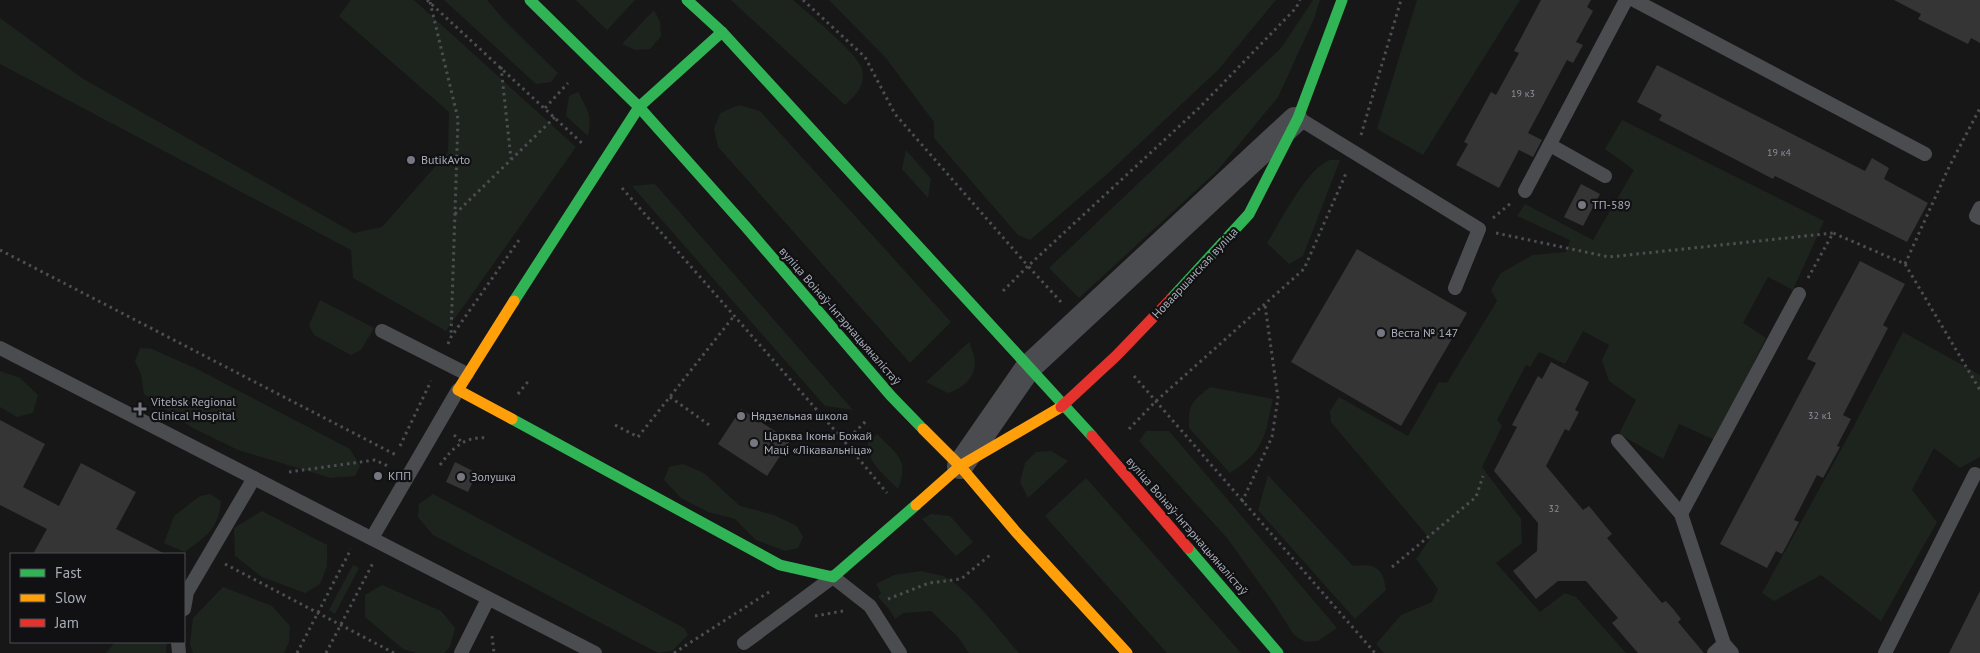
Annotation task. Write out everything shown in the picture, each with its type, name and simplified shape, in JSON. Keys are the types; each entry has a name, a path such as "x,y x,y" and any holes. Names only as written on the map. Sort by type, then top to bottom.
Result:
{"main road":[{"name":"вуліца Воінаў-Інтэрнацыяналістаў","path":"530,0 639,107 746,227 891,396 960,466 1016,532 1127,653"},
{"name":"вуліца Воінаў-Інтэрнацыяналістаў","path":"687,0 722,32 1124,473 1278,653"},
{"name":"Новааршанская вуліца","path":"833,577 960,466 1063,406 1116,356 1202,267 1249,214 1298,118 1342,0"},
{"path":"722,32 639,107 458,390 780,565 833,577"}],"street":[{"name":"Новааршанская вуліца","path":"960,466 1028,368 1298,118"}],"lane":[{"path":"1526,191 1626,0"},
{"path":"1634,0 1925,154"},
{"path":"1298,118 1479,229 1455,288"},
{"path":"1550,145 1605,176"},
{"path":"1980,208 1976,216 1980,218"},
{"path":"1681,514 1799,294"},
{"path":"382,331 467,374"},
{"path":"0,348 595,653"},
{"path":"372,538 458,390"},
{"path":"1618,441 1681,514 1723,650"},
{"path":"1885,653 1975,474"},
{"path":"185,603 187,592 207,555 254,478"},
{"path":"744,643 833,577 870,606 900,653"},
{"path":"461,653 488,599"}],"path":[{"path":"803,0 865,57 895,114 1061,302"},
{"path":"1003,291 1198,108 1296,8 1300,0"},
{"path":"1129,429 1156,402 1304,269 1355,153 1401,0"},
{"path":"428,1 585,146"},
{"path":"428,1 458,119 451,337"},
{"path":"501,67 511,160"},
{"path":"545,108 568,83"},
{"path":"1905,264 1949,167 1980,108"},
{"path":"455,214 555,117"},
{"path":"622,188 845,442 891,498"},
{"path":"1479,229 1526,191"},
{"path":"1479,229 1609,257 1833,233 1905,264 1980,390"},
{"path":"1799,294 1833,233"},
{"path":"0,250 396,455"},
{"path":"1242,502 1272,437 1278,398 1265,305"},
{"path":"614,425 638,437 734,316"},
{"path":"1131,372 1374,653"},
{"path":"670,397 712,427"},
{"path":"845,442 866,421"},
{"path":"434,473 451,449 475,437 494,439"},
{"path":"1392,567 1476,497 1482,476"},
{"path":"297,653 318,613 372,538"},
{"path":"326,653 341,625 372,538"},
{"path":"207,555 394,653"},
{"path":"674,653 776,586 814,616 870,606 929,583 961,579 990,555"}],"shaded area":[{"path":"351,0 414,0 576,147 446,331 353,278 351,250 0,64 0,18 82,78 354,233 382,227 448,152 449,112 339,16"},
{"path":"444,0 487,0 505,21 558,73 551,82 536,84"},
{"path":"576,0 635,0 607,30"},
{"path":"731,0 793,0 852,53 862,69 863,75 863,80 856,93 845,105"},
{"path":"829,0 1276,0 1218,70 1105,176 1030,240 1018,235 934,138 934,122 885,57"},
{"path":"1313,0 1320,0 1314,19 1278,97 1217,171 1079,298 1049,268 1281,48"},
{"path":"1417,0 1520,0 1423,155 1377,129"},
{"path":"654,10 660,22 661,36 650,49 635,50 622,44"},
{"path":"578,92 589,118 588,136 566,116 569,96"},
{"path":"739,105 760,111 951,322 910,363 718,147 714,129 720,113"},
{"path":"1622,120 1824,221 1793,290 1768,277 1743,323 1766,338 1715,440 1679,424 1663,459 1619,434 1636,400 1609,381 1602,360 1609,345 1583,331 1565,364 1539,352 1530,367 1526,365 1497,420 1502,426 1482,467 1521,519 1522,543 1496,563 1540,612 1565,593 1576,597 1626,653 1384,653 1376,644 1401,615 1432,602 1438,589 1416,559 1430,539 1331,422 1330,411 1339,397 1408,436 1439,382 1447,383 1497,301 1491,290 1501,273 1533,255 1566,252 1570,240 1517,216 1525,204 1593,240 1634,170 1605,149"},
{"path":"906,150 931,179 928,198 902,169"},
{"path":"1330,160 1340,160 1303,256 1289,264 1267,243 1304,184 1313,173"},
{"path":"655,184 853,410 825,406 632,186"},
{"path":"320,300 374,328 361,350 351,355 314,335 309,325"},
{"path":"1903,332 1980,375 1980,457 1960,468 1934,448 1912,490 1937,522 1881,621 1821,575 1774,601 1762,593 1848,437"},
{"path":"969,342 975,362 973,373 963,386 948,393 926,382"},
{"path":"140,348 152,349 197,369 350,449 360,466 355,476 331,478 238,450 191,427 144,394 141,374 135,361"},
{"path":"0,371 20,378 38,395 33,413 17,417 0,407"},
{"path":"1210,387 1273,399 1262,442 1251,457 1230,473 1189,428 1189,413 1192,404"},
{"path":"1146,431 1169,431 1337,628 1318,641 1305,642 1294,635 1227,538 1139,441"},
{"path":"877,434 895,452 902,464 898,489 877,468 870,456 868,442"},
{"path":"1051,451 1068,461 1028,498 1020,482 1025,463 1036,452"},
{"path":"683,464 704,473 740,506 774,515 797,526 803,537 798,548 785,551 756,540 735,519 708,512 681,498 664,480 669,467"},
{"path":"1268,475 1353,566 1372,566 1377,568 1383,576 1386,590 1355,619 1258,510"},
{"path":"1086,478 1241,653 1167,653 1045,516"},
{"path":"210,494 221,501 217,519 210,531 185,552 164,543 174,516 200,496"},
{"path":"433,494 684,628 688,635 672,651 658,653 433,535 418,517 419,504"},
{"path":"262,511 327,545 327,566 320,584 305,593 262,577 235,556 234,528"},
{"path":"931,514 950,516 973,542 956,556 922,519"},
{"path":"353,565 359,568 335,614 329,610"},
{"path":"921,571 943,576 952,581 972,599 1019,653 969,653 958,637 931,611 903,613 895,619 890,610 878,597 881,593 876,584 894,575"},
{"path":"382,585 441,611 455,628 450,647 444,653 416,653 403,649 365,617 365,595"},
{"path":"223,587 272,606 290,626 289,642 284,653 193,653 190,644 193,618"},
{"path":"114,643 167,643 166,653 106,653"}],"building":[{"path":"1541,0 1591,0 1587,7 1593,11 1576,42 1583,45 1573,63 1567,60 1528,133 1542,140 1533,157 1519,150 1499,188 1456,165 1468,144 1464,142 1491,92 1496,95 1519,53 1514,51"},
{"path":"1894,0 1980,0 1980,43 1971,38 1968,44 1918,19 1921,14"},
{"path":"1657,65 1865,171 1872,158 1889,168 1884,179 1928,203 1907,242 1775,176 1773,179 1659,120 1662,115 1637,102"},
{"name":"ТП-589","path":"1581,184 1600,194 1583,226 1564,217"},
{"name":"Веста № 147","path":"1357,249 1467,313 1401,426 1291,362"},
{"path":"1860,261 1905,284 1883,325 1888,328 1843,415 1851,419 1837,446 1840,447 1823,478 1817,475 1794,520 1799,522 1782,554 1776,551 1767,568 1720,544 1816,363 1807,359"},
{"path":"1551,362 1589,382 1575,410 1579,412 1569,431 1565,429 1546,466 1583,510 1589,506 1612,534 1607,538 1662,603 1666,601 1674,610 1681,619 1678,622 1704,653 1638,653 1612,623 1618,618 1586,581 1558,581 1536,599 1513,571 1537,551 1538,523 1494,471 1517,427 1512,425 1538,376 1542,379"},
{"name":"Царква Іконы Божай Маці «Лікавальніца»","path":"741,409 790,441 767,476 718,444"},
{"path":"0,420 45,444 23,487 59,506 81,463 136,492 116,529 163,553 34,553 47,529 0,505"},
{"name":"Золушка","path":"455,462 477,473 468,492 446,482"},
{"path":"1980,591 1980,653 1949,653"}],"traffic: fast":[{"path":"530,0 639,107 746,227 891,396 923,429"},
{"path":"687,0 722,32 1092,436"},
{"path":"1171,299 1249,214 1298,118 1342,0"},
{"path":"514,301 639,107 722,32"},
{"path":"512,419 780,565 833,577 916,505"},
{"path":"1188,548 1278,653"}],"traffic: slow":[{"path":"512,419 458,390 514,301"},
{"path":"916,505 960,466 1061,407"},
{"path":"923,429 960,466 1016,532 1127,653"}],"traffic: jam":[{"path":"1061,407 1116,356 1171,299"},
{"path":"1092,436 1188,548"}],"place":[{"name":"ButikAvto","path":"411,160"},
{"name":"ТП-589","path":"1582,205"},
{"name":"Веста № 147","path":"1381,333"},
{"name":"Vitebsk Regional Clinical Hospital","path":"140,409"},
{"name":"Нядзельная школа","path":"741,416"},
{"name":"Царква Іконы Божай Маці «Лікавальніца»","path":"754,443"},
{"name":"КПП","path":"378,476"},
{"name":"Золушка","path":"461,477"}]}
